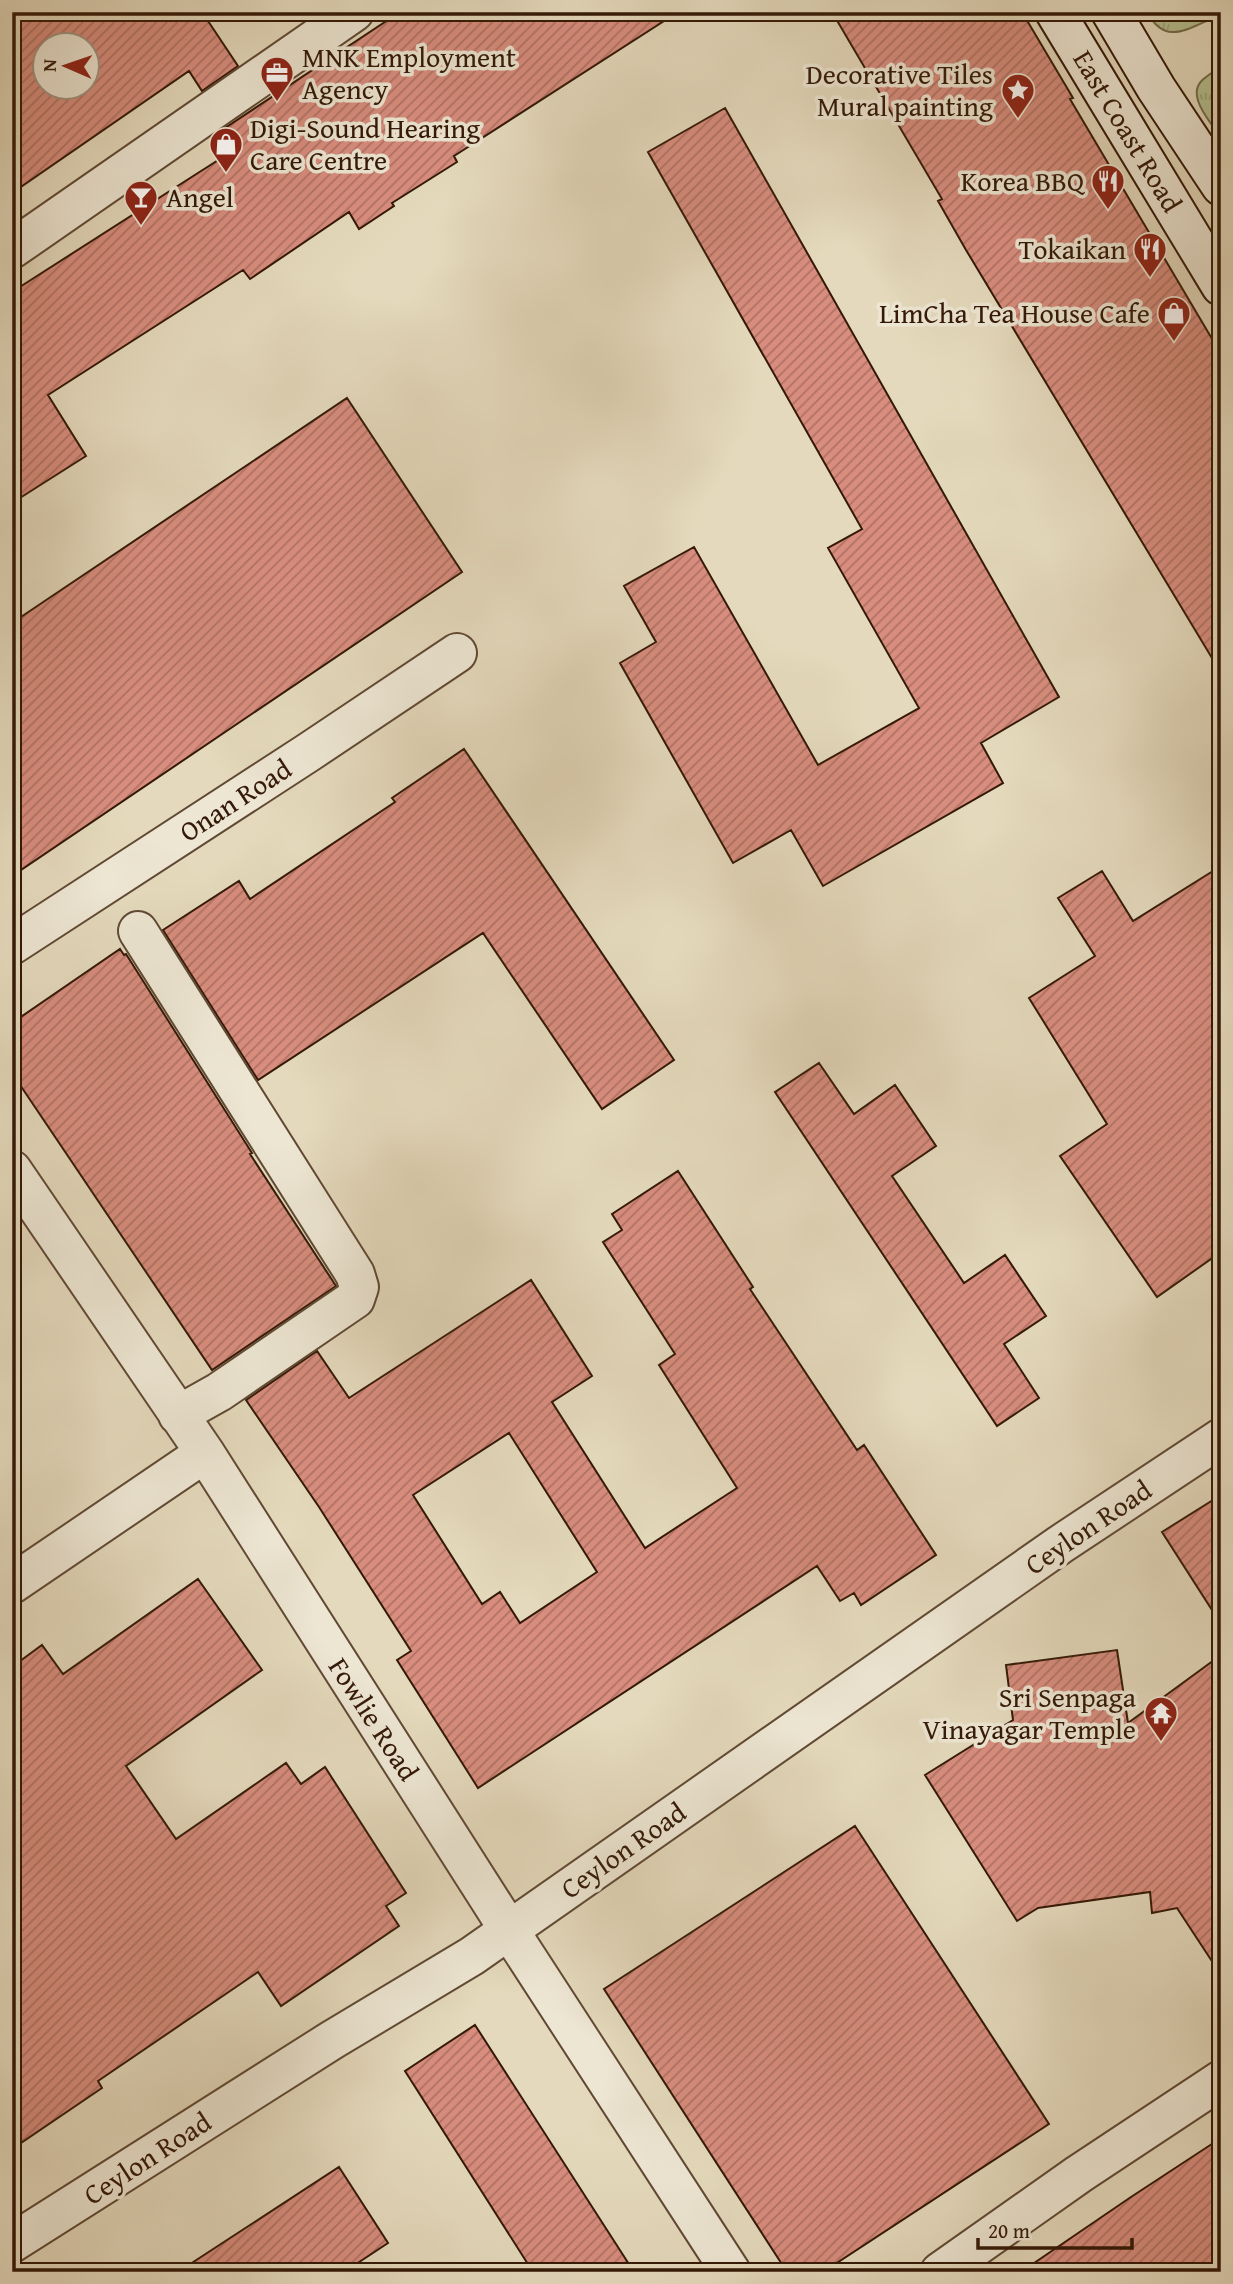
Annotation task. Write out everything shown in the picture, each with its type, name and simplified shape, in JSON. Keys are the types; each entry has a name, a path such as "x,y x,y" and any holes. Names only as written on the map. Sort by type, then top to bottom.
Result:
{"street":[{"path":"12,248 354,12"},
{"name":"East Coast Road","path":"1055,12 1221,286"},
{"name":"East Coast Road","path":"1111,12 1156,89 1221,186"},
{"name":"Onan Road","path":"12,945 457,653"},
{"path":"138,931 355,1274 359,1287 355,1299 219,1392 178,1415"},
{"name":"Fowlie Road","path":"12,1170 205,1453 731,2272"},
{"name":"Ceylon Road","path":"12,2244 320,2047 472,1955 1051,1552 1221,1438"},
{"path":"12,1584 205,1453"},
{"path":"940,2272 1079,2174 1221,2080"}],"green space":[{"path":"1147,12 1207,12 1211,19 1175,32 1160,28"},
{"path":"1221,67 1221,138 1200,106 1197,92 1202,80"}],"building":[{"path":"12,12 202,12 238,66 202,91 189,71 12,193"},
{"path":"400,12 678,12 454,156 457,162 392,203 394,206 359,229 349,212 250,279 243,270 48,395 86,456 12,503 12,292 237,148 225,128"},
{"path":"832,12 1022,12 1073,98 1070,99 1221,354 1221,673 966,250 938,201 942,199"},
{"path":"725,108 1059,697 981,743 1003,783 823,886 791,830 733,863 620,663 656,642 624,586 694,547 818,765 919,708 828,548 862,529 648,152"},
{"path":"347,398 462,572 12,876 12,623"},
{"path":"464,749 674,1060 602,1109 483,933 258,1080 163,930 239,881 250,899 395,802 392,798"},
{"path":"1221,866 1221,1252 1157,1297 1060,1156 1107,1124 1029,998 1095,956 1058,898 1102,871 1133,921"},
{"path":"120,949 126,954 252,1153 250,1154 336,1286 212,1370 12,1073 12,1023"},
{"path":"819,1063 854,1114 895,1085 936,1146 892,1176 964,1283 1005,1255 1046,1316 1004,1344 1039,1398 997,1426 775,1092"},
{"path":"678,1171 753,1287 750,1289 857,1450 864,1445 936,1555 861,1605 854,1593 840,1601 817,1566 478,1788 397,1660 411,1651 319,1507 246,1400 317,1351 349,1398 531,1280 592,1376 552,1402 645,1548 737,1488 659,1365 675,1354 603,1242 622,1230 612,1214","holes":["509,1433 597,1572 520,1623 500,1592 482,1604 413,1495"]},
{"path":"1221,1495 1221,1624 1162,1532"},
{"path":"198,1579 262,1670 126,1766 176,1839 286,1763 301,1784 325,1767 406,1893 386,1906 399,1926 281,2006 258,1972 98,2081 102,2088 12,2149 12,1667 42,1645 63,1674"},
{"path":"1117,1650 1128,1723 1221,1655 1221,1975 1177,1908 1152,1913 1150,1892 1038,1908 1017,1921 925,1775 1013,1720 1006,1665"},
{"path":"855,1826 1049,2124 823,2272 787,2272 604,1989"},
{"path":"475,2025 634,2272 533,2272 405,2071"},
{"path":"1221,2138 1221,2272 1021,2272 1131,2197"},
{"path":"339,2167 388,2243 344,2272 178,2272"}],"place":[{"name":"MNK Employment Agency","path":"277,103"},
{"name":"Decorative Tiles Mural painting","path":"1018,120"},
{"name":"Digi-Sound Hearing Care Centre","path":"226,174"},
{"name":"Korea BBQ","path":"1108,211"},
{"name":"Angel","path":"141,227"},
{"name":"Tokaikan","path":"1150,279"},
{"name":"LimCha Tea House Cafe","path":"1174,343"},
{"name":"Sri Senpaga Vinayagar Temple","path":"1161,1743"}]}
